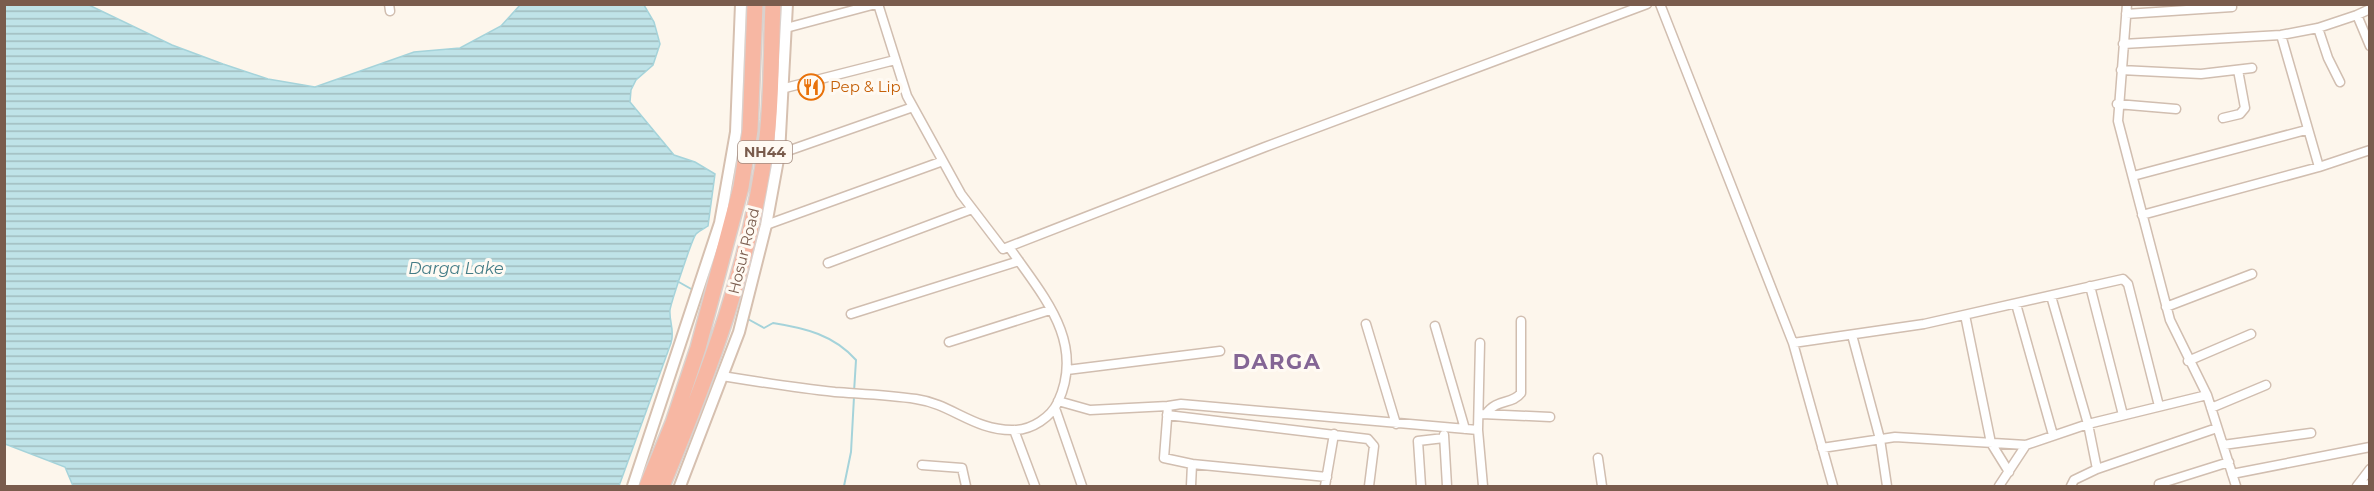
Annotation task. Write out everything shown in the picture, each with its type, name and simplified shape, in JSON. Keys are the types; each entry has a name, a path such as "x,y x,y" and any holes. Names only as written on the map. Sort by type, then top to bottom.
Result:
{"highway":[{"name":"Hosur Road","path":"647,486 673,423 705,320 707,288 741,187 750,130 755,4"},
{"name":"Hosur Road","path":"662,486 709,371 731,329 740,301 767,135 773,4"}],"street":[{"path":"633,486 691,313 707,288 736,132 741,4"},
{"path":"740,301 766,225 779,154 785,88 788,4"},
{"path":"786,28 877,4 913,107 972,209 1003,249 1265,147 1647,4"},
{"path":"1660,4 1793,343 1833,486"},
{"path":"2232,7 2127,9 2117,104 2118,121 2166,307 2188,361 2207,395 2236,486"},
{"path":"2123,44 2281,35 2318,28 2370,9"},
{"path":"2357,15 2370,46"},
{"path":"2318,28 2328,58 2340,82"},
{"path":"2281,35 2306,130 2319,168"},
{"path":"785,88 896,60"},
{"path":"2121,70 2201,74 2252,68"},
{"path":"2223,118 2240,114 2245,108 2238,70"},
{"path":"2117,104 2176,109"},
{"path":"779,154 913,107"},
{"path":"2133,177 2306,130"},
{"path":"2142,215 2319,168 2370,150"},
{"path":"766,225 943,161"},
{"path":"828,263 972,209"},
{"path":"722,376 832,392 919,399 986,429 1014,430 1042,421 1057,404 1069,356 1063,333 1009,247"},
{"path":"851,314 1019,261"},
{"path":"2166,307 2252,274"},
{"path":"1793,343 1965,315 2123,279 2126,281 2159,406"},
{"path":"2090,286 2124,415"},
{"path":"2051,296 2088,424 2097,469"},
{"path":"2016,304 2053,435"},
{"path":"949,342 1050,310"},
{"path":"1965,315 1991,443 2009,472"},
{"path":"1483,414 1495,404 1516,398 1521,393 1521,321"},
{"path":"1366,324 1396,424"},
{"path":"1434,326 1465,429"},
{"path":"680,486 722,376 731,329"},
{"path":"2188,361 2251,334"},
{"path":"1852,335 1880,439 1886,466 1887,486"},
{"path":"1480,343 1483,414 1478,430 1483,486"},
{"path":"1066,370 1220,351"},
{"path":"2211,408 2266,385"},
{"path":"1822,448 1895,437 2026,445 2088,424 2207,395"},
{"path":"1057,404 1090,410 1168,411 1371,441 1374,446 1369,486"},
{"path":"1057,404 1082,486"},
{"path":"1168,411 1181,404 1396,424 1444,434"},
{"path":"1168,411 1164,458 1192,464 1326,482 1334,434"},
{"path":"1483,414 1550,417"},
{"path":"2071,486 2074,480 2097,469 2217,428"},
{"path":"1421,486 1418,441 1465,429 1478,430"},
{"path":"1014,430 1035,486"},
{"path":"2223,445 2311,433"},
{"path":"1444,434 1447,486"},
{"path":"1999,486 2026,445"},
{"path":"2232,474 2370,447"},
{"path":"1598,458 1602,486"},
{"path":"2159,484 2229,462"},
{"path":"1191,486 1192,464"},
{"path":"922,465 962,468 966,486"},
{"path":"2359,486 2370,469"},
{"path":"2359,486 2370,484"}],"water":[{"name":"Darga Lake","path":"4,5 89,5 172,45 223,64 268,79 315,87 414,52 460,48 501,26 520,5 644,5 654,22 660,44 653,65 636,80 631,90 630,102 674,155 695,162 715,174 708,226 696,234 690,247 670,310 671,343 619,486 73,486 65,467 5,444"}],"waterway":[{"path":"677,281 693,290"},
{"path":"746,318 764,328 773,323 808,330 838,344 856,360 854,392"},
{"path":"844,486 851,452 854,397"}],"place":[{"name":"Pep & Lip","path":"811,87"}],"district":[{"name":"DARGA","path":"1277,362"}]}
